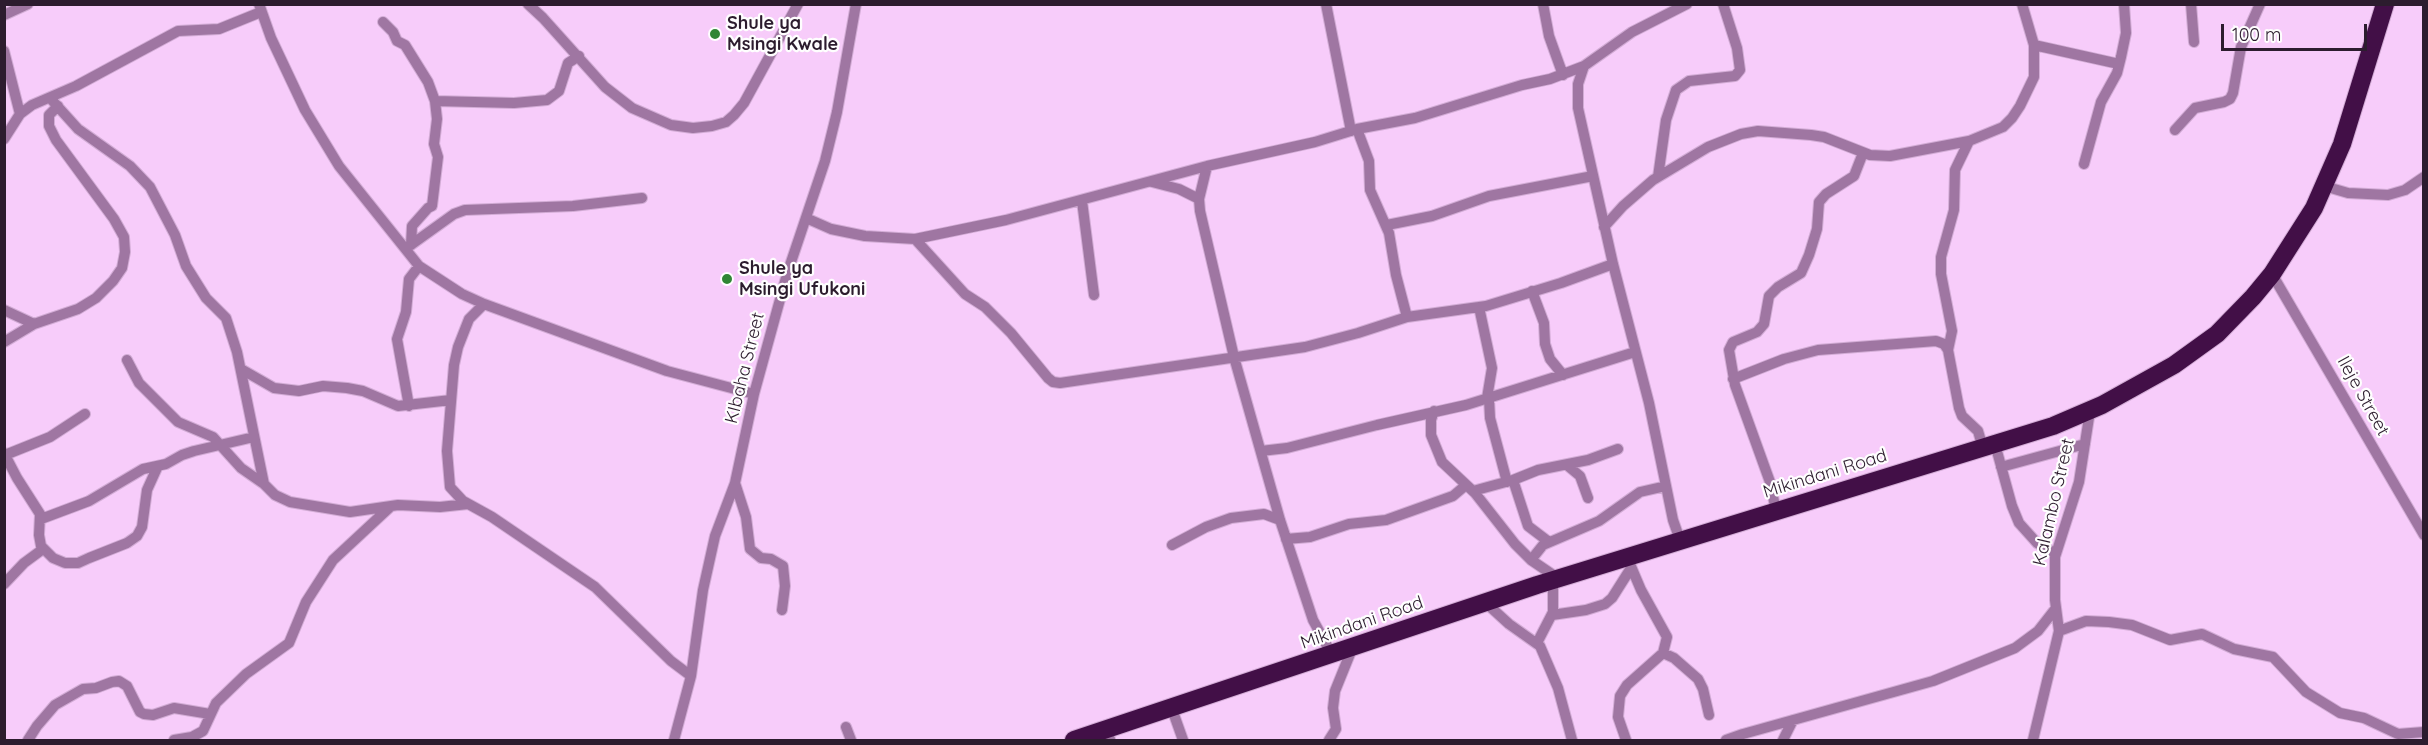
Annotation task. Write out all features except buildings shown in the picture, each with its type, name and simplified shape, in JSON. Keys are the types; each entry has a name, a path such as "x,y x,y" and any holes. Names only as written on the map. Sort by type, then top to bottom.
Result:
{"highway":[{"name":"Mikindani Road","path":"1074,741 1112,737 1172,709 1486,603 1556,580 1629,563 1680,540 2053,426 2090,411 2174,365 2236,316 2272,274 2314,208 2342,144 2385,4"}],"street":[{"path":"4,15 28,4"},
{"path":"528,4 579,56 605,87 632,108 680,127 712,126 726,122 744,103 798,4"},
{"name":"KIbaha Street","path":"674,741 692,676 703,590 715,537 735,483 754,394 787,274 825,161 837,112 856,4"},
{"path":"1326,4 1354,130 1369,161 1370,190 1387,225 1407,317"},
{"path":"1543,4 1549,36 1563,75"},
{"path":"806,218 831,229 865,236 915,239 1082,201 1207,166 1315,142 1354,130 1415,118 1563,75 1584,66 1632,32 1687,4"},
{"path":"1658,177 1666,120 1676,90 1689,81 1735,76 1740,70 1737,48 1723,4"},
{"path":"1604,227 1623,206 1658,177 1708,147 1729,138 1758,131 1824,137 1863,153 1890,156 1969,141 2003,127 2020,106 2034,77 2034,45 2022,4"},
{"path":"2084,164 2101,102 2119,64 2126,33 2124,4"},
{"path":"2191,4 2194,42"},
{"path":"2175,130 2195,108 2230,99 2241,47 2260,4"},
{"path":"4,139 20,114 32,105 54,102 178,31 219,29 260,8 271,38 310,119 339,166 408,246 419,266 462,294 484,304 667,371 754,394"},
{"path":"383,22 393,32 397,41 405,45 428,82 435,101 437,118 434,144 438,157 432,206 412,226 408,246"},
{"path":"2034,45 2046,46 2074,56 2119,64"},
{"path":"4,51 20,114"},
{"path":"435,101 514,103 547,100 558,91 568,63 579,56"},
{"path":"1584,66 1576,97 1604,227 1680,540"},
{"path":"4,342 34,324 78,309 96,298 122,268 124,237 49,126 49,115 54,102"},
{"path":"54,102 78,129 130,166 150,187 175,235 186,266 206,297 228,323 241,369 264,484"},
{"path":"1969,141 1955,170 1954,210 1941,256 1941,274 1952,331 1948,350 1959,408 1962,416 1978,431 2001,466 2019,523 2037,543 2056,554"},
{"path":"1776,511 1770,482 1746,419 1734,379 1730,346 1737,339 1757,332 1764,324 1769,296 1778,287 1801,273 1817,229 1819,202 1826,194 1854,176 1863,153"},
{"path":"1207,166 1199,199 1234,357 1286,539 1313,620 1332,655"},
{"path":"1387,225 1432,216 1489,196 1593,176"},
{"path":"2324,186 2348,193 2388,195 2405,190 2424,177"},
{"path":"1149,181 1172,186 1199,199"},
{"path":"408,246 454,214 465,210 573,206 642,198"},
{"path":"1082,201 1094,295"},
{"path":"915,239 965,294 985,307 1011,333 1053,382 1092,379 1334,340 1407,317 1479,307 1562,284 1613,264"},
{"path":"409,406 397,339 406,312 409,279 419,266"},
{"name":"Ileje Street","path":"2272,274 2423,534"},
{"path":"1532,291 1544,323 1544,339 1550,359 1563,375"},
{"path":"484,304 469,319 458,347 451,400 448,482 455,495 492,517 595,587 670,661 692,676"},
{"path":"1479,307 1492,368 1488,398 1490,418 1510,481 1528,526 1549,542"},
{"path":"4,310 34,324"},
{"path":"1734,379 1784,359 1832,347 1936,341 1944,344 1948,350"},
{"path":"1261,451 1287,448 1488,398 1635,352"},
{"path":"127,360 139,383 178,422 209,435 222,445 241,468 282,499 350,512 418,505 446,507 468,504"},
{"path":"241,369 274,388 299,390 323,386 347,388 363,391 395,406 451,400"},
{"path":"1434,411 1430,432 1440,458 1469,488 1515,543 1556,580 1552,615 1537,643"},
{"name":"Kalambo Street","path":"2033,741 2059,631 2054,581 2056,554 2074,498 2090,411"},
{"path":"85,414 50,437 5,454 17,478 38,508 41,519 39,534 43,549 59,561 78,563 127,543 137,536 142,527 147,490 156,468"},
{"path":"41,519 89,501 137,472 156,468 182,455 254,436"},
{"path":"2001,466 2085,444"},
{"path":"1286,539 1300,539 1324,534 1349,524 1386,520 1469,488 1510,481 1538,470 1568,466 1618,449"},
{"path":"1568,466 1580,476 1588,498"},
{"path":"735,483 746,517 750,549 761,558 783,566 785,586 782,610"},
{"path":"1532,560 1538,549 1549,542 1599,521 1640,492 1666,486"},
{"path":"174,741 201,733 206,728 216,703 246,674 289,643 306,603 333,560 390,507"},
{"path":"1172,545 1206,527 1231,518 1264,514 1280,520"},
{"path":"4,584 24,563 43,549"},
{"path":"1552,615 1586,610 1605,604 1612,598 1629,563"},
{"path":"1626,741 1618,717 1620,696 1628,685 1663,653 1667,637 1629,563"},
{"path":"1486,603 1509,624 1537,643 1558,688 1572,741"},
{"path":"1726,741 1933,681 2015,648 2038,631 2056,609"},
{"path":"2059,631 2086,621 2132,625 2170,640 2202,634 2234,649 2273,657 2306,692 2340,713 2364,718 2398,734 2424,732"},
{"path":"1329,741 1336,729 1333,708 1335,691 1352,649"},
{"path":"1663,653 1674,658 1698,679 1703,689 1709,715"},
{"path":"28,741 37,726 55,705 83,689 96,688 112,682 119,681 127,686 140,712 144,714 153,715 174,708 210,714"},
{"path":"1172,709 1184,741"},
{"path":"1783,741 1792,720"},
{"path":"846,727 851,741"}],"place":[{"name":"Shule ya Msingi Kwale","path":"715,34"},
{"name":"Shule ya Msingi Ufukoni","path":"727,279"}]}
